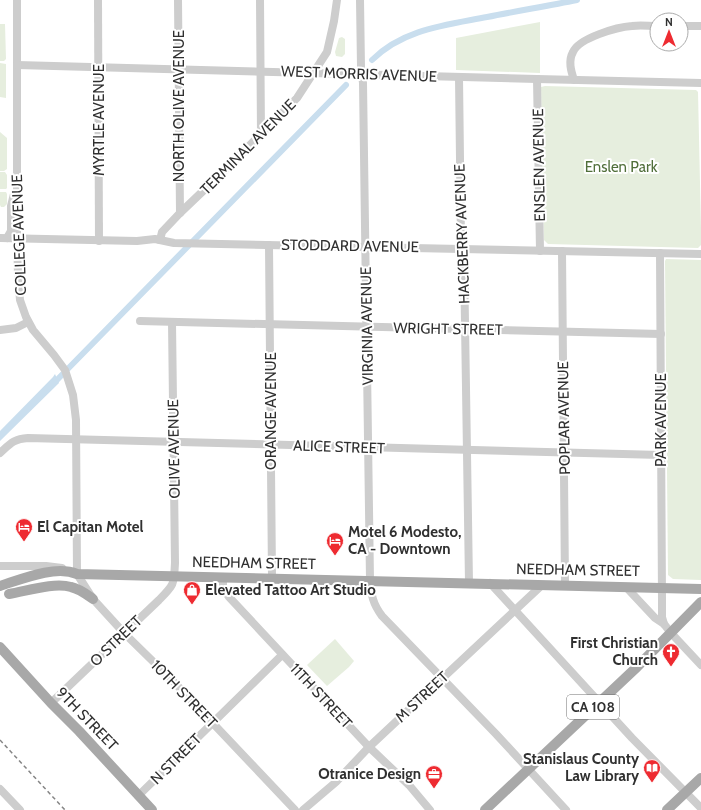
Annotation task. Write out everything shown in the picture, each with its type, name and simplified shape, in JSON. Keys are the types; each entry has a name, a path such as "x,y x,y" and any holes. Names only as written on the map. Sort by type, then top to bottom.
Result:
{"main road":[{"path":"0,586 42,573 62,571 75,573"},
{"name":"NEEDHAM STREET","path":"75,573 701,589"},
{"path":"5,595 75,573"},
{"path":"5,595 50,587 67,586 81,591 93,599"},
{"name":"CA 108","path":"485,810 637,667 701,602"},
{"path":"689,614 701,610"},
{"name":"9TH STREET","path":"0,647 152,810"},
{"path":"667,810 701,778"}],"street":[{"name":"COLLEGE AVENUE","path":"17,0 17,238 20,294 23,310 28,322 38,338 62,366 68,378 75,401 75,573"},
{"name":"MYRTLE AVENUE","path":"98,0 99,241"},
{"name":"NORTH OLIVE AVENUE","path":"178,0 180,213"},
{"path":"260,0 261,135"},
{"name":"TERMINAL AVENUE","path":"160,240 162,232 180,213 297,98 327,52 337,0"},
{"name":"VIRGINIA AVENUE","path":"360,0 366,247 371,597 377,610 442,677 566,810"},
{"path":"574,80 571,70 571,58 576,47 586,40 607,32 632,26 649,26"},
{"path":"689,26 701,26"},
{"name":"WEST MORRIS AVENUE","path":"17,65 701,83"},
{"name":"HACKBERRY AVENUE","path":"459,77 461,242 464,258 469,583"},
{"name":"ENSLEN AVENUE","path":"537,79 540,250"},
{"path":"4,238 11,231 11,206 17,182"},
{"name":"STODDARD AVENUE","path":"4,238 99,241 139,241 151,239 170,243 701,254"},
{"name":"ORANGE AVENUE","path":"270,245 272,578"},
{"name":"POPLAR AVENUE","path":"562,251 565,585"},
{"name":"PARK AVENUE","path":"660,253 662,617 664,624"},
{"name":"WRIGHT STREET","path":"140,321 661,334"},
{"path":"0,330 16,328 28,322"},
{"name":"OLIVE AVENUE","path":"172,322 174,576"},
{"name":"ALICE STREET","path":"0,453 12,442 18,439 661,455"},
{"name":"NEEDHAM STREET","path":"0,566 46,566 63,568 75,573"},
{"name":"10TH STREET","path":"75,573 93,599 124,633 172,680 295,810"},
{"name":"O STREET","path":"51,703 172,587 174,576"},
{"name":"11TH STREET","path":"223,577 223,588 228,597 368,747 410,785 430,810"},
{"path":"490,583 632,738 701,808"},
{"name":"M STREET","path":"303,810 336,782 368,747 542,585"},
{"path":"626,587 655,618 664,624 701,665"},
{"name":"N STREET","path":"138,796 282,655"},
{"path":"0,789 16,808"}],"green space":[{"path":"540,22 540,73 456,70 456,38"},
{"path":"0,24 5,24 6,59 4,61 0,61"},
{"path":"342,37 345,39 345,54 342,57 336,56 335,52 339,38"},
{"path":"0,63 6,64 6,98 0,97"},
{"name":"Enslen Park","path":"541,87 696,90 698,92 701,245 698,248 548,244 544,240"},
{"path":"0,132 7,138 7,169 4,171 0,171"},
{"path":"0,172 5,172 7,175 6,189 0,189"},
{"path":"0,192 6,192 7,194 7,204 4,207 1,207 0,205"},
{"path":"666,259 701,260 701,580 673,579 668,575"},
{"path":"335,639 354,661 327,686 307,665"}],"water":[{"path":"55,374 59,383 0,441 0,431"}],"waterway":[{"path":"372,60 397,41 426,30 577,0"},
{"path":"52,385 346,85"}],"railway":[{"path":"0,740 65,810"}],"place":[{"name":"El Capitan Motel","path":"24,542"},
{"name":"Motel 6 Modesto, CA - Downtown","path":"335,556"},
{"name":"Elevated Tattoo Art Studio","path":"192,605"},
{"name":"First Christian Church","path":"671,667"},
{"name":"Stanislaus County Law Library","path":"652,783"},
{"name":"Otranice Design","path":"434,789"}]}
